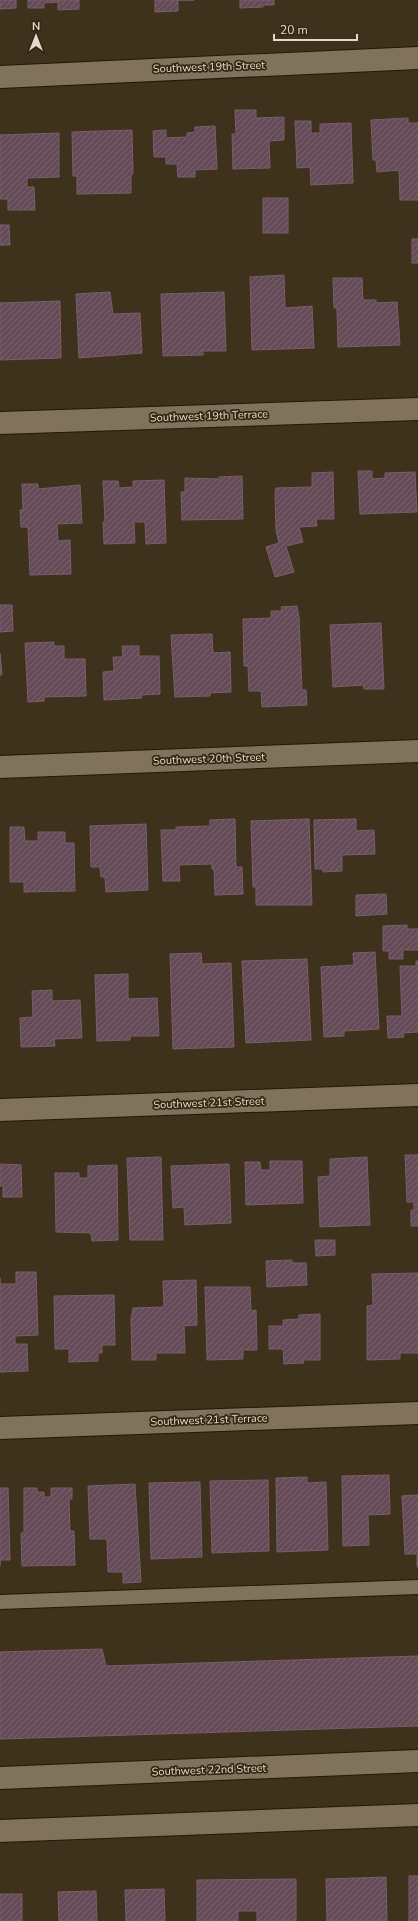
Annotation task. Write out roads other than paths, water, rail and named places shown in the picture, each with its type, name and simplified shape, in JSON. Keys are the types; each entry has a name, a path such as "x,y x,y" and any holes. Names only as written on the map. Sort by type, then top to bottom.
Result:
{"street":[{"name":"Southwest 19th Street","path":"0,77 418,58"},
{"name":"Southwest 19th Terrace","path":"0,423 418,408"},
{"name":"Southwest 20th Street","path":"0,767 418,751"},
{"name":"Southwest 21st Street","path":"0,1110 418,1095"},
{"name":"Southwest 21st Terrace","path":"0,1428 418,1413"},
{"name":"Southwest 22nd Street","path":"0,1778 418,1762"},
{"path":"0,1831 418,1815"}],"lane":[{"path":"0,1602 418,1587"}]}
